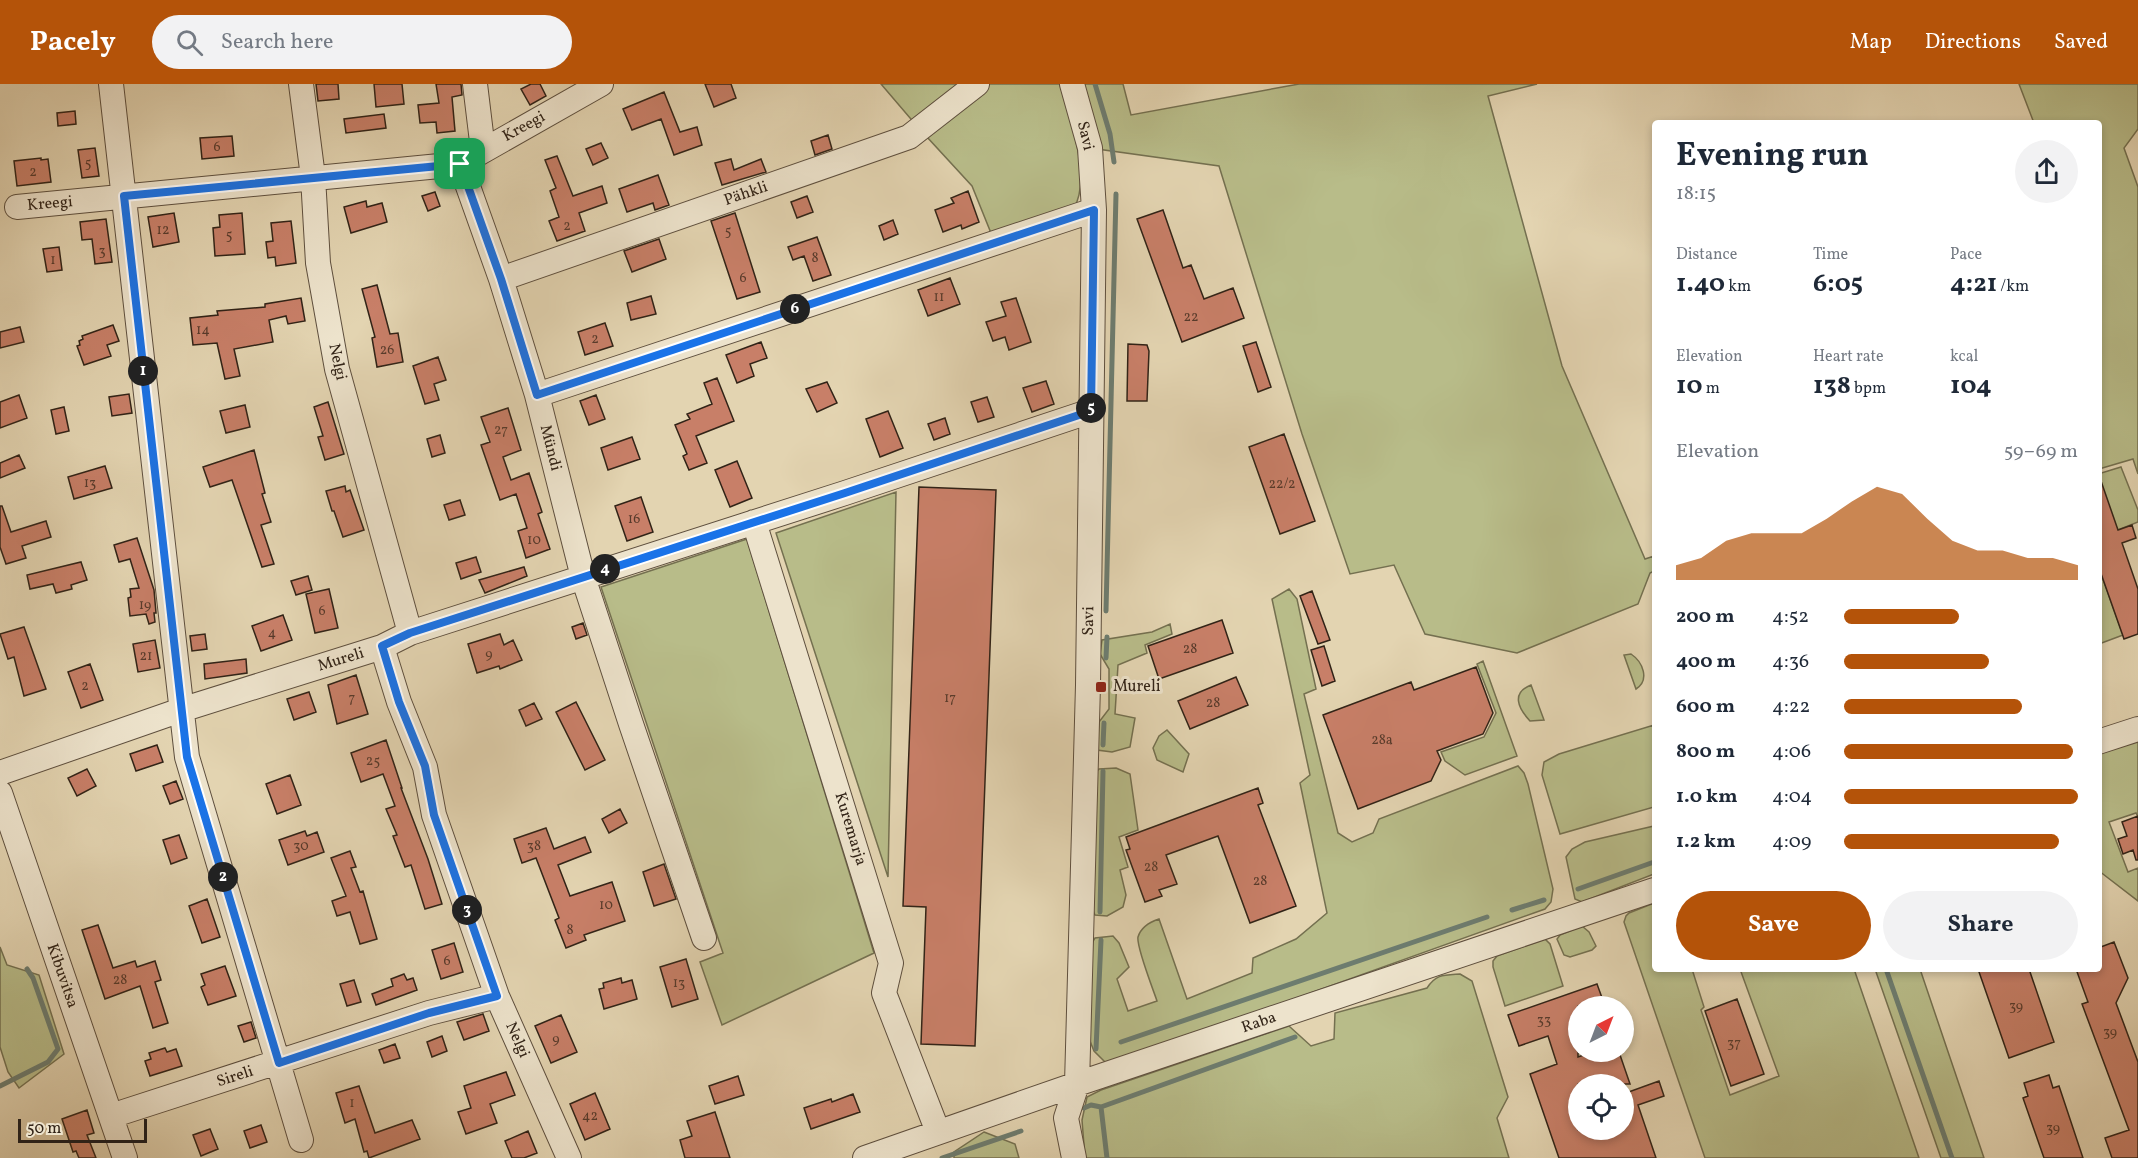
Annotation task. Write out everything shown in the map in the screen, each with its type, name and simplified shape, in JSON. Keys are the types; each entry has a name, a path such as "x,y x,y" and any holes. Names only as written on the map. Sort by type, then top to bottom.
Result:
{"street":[{"path":"111,84 187,757 301,1140"},
{"name":"Nelgi","path":"301,84 313,177 318,263 337,369 410,633"},
{"path":"475,84 483,150"},
{"name":"Kreegi","path":"17,207 460,164 601,84"},
{"name":"Pähkli","path":"501,279 909,137 977,84"},
{"name":"Savi","path":"1072,84 1090,148 1094,210 1088,685 1077,1084 1066,1118 1074,1158"},
{"name":"Mündi","path":"460,164 501,279 537,395 583,576 704,938"},
{"path":"537,395 1094,210"},
{"name":"Mureli","path":"0,773 181,710 382,646 410,633 1091,411"},
{"name":"Kuremarja","path":"754,522 891,963 884,993 938,1132"},
{"name":"Nelgi","path":"382,646 399,702 425,766 434,815 497,996 569,1158"},
{"path":"2102,741 2133,731 2138,710"},
{"name":"Kibuvitsa","path":"0,793 125,1158"},
{"name":"Raba","path":"864,1158 1652,891"},
{"name":"Sireli","path":"111,1116 429,1013 497,996"}],"green space":[{"path":"881,84 967,84 916,125"},
{"path":"989,84 1060,84 1077,146 1081,180 1074,208 993,238 972,186 927,137"},
{"path":"1072,84 1123,84 1131,115 1299,84 1537,84 1488,96 1562,366 1645,559 1652,557 1652,572 1638,604 1517,653 1425,634 1394,565 1350,574 1302,434 1219,166 1090,148"},
{"path":"2019,84 2138,84 2138,129 2124,148 2138,187 2138,474 2133,459 2102,468 2102,120 2033,120"},
{"path":"2121,467 2138,510 2138,522 2118,530 2102,504 2102,473"},
{"path":"896,492 888,877 776,533"},
{"path":"747,539 874,953 722,1025 700,962 723,953 601,587"},
{"path":"2102,576 2123,635 2102,643"},
{"path":"1289,589 1297,599 1316,689 1304,694 1338,833 1352,842 1373,833 1379,819 1518,766 1524,773 1528,784 1553,889 1551,902 1545,909 1126,1059 1105,1062 1094,1051 1090,1041 1090,946 1095,938 1113,936 1119,943 1129,967 1117,979 1128,1011 1157,1001 1138,942 1141,930 1152,922 1159,919 1187,999 1252,973 1253,958 1296,939 1327,913 1300,783 1310,775 1272,599"},
{"path":"1170,624 1172,634 1145,645 1147,653 1118,665 1115,714 1135,718 1130,747 1112,752 1097,750 1099,722 1109,709 1109,669 1100,654 1102,640 1152,632"},
{"path":"1631,654 1642,666 1644,676 1636,689 1624,655"},
{"path":"1483,661 1517,756 1465,775 1445,761 1441,752 1484,737 1496,713 1477,664"},
{"path":"1531,685 1544,720 1530,721 1518,701 1521,692"},
{"path":"1652,726 1652,808 1560,834 1542,775 1544,762 1559,754"},
{"path":"1167,730 1189,754 1183,772 1157,760 1153,748 1159,736"},
{"path":"2138,740 2138,817 2136,813 2109,822 2128,872 2138,868 2138,901 2102,873 2102,751"},
{"path":"1116,768 1130,774 1138,830 1119,837 1128,867 1120,870 1126,895 1123,907 1107,916 1095,915 1092,908 1094,774 1099,769"},
{"path":"1652,826 1652,875 1582,902 1575,899 1566,857 1572,849 1585,842"},
{"path":"1652,904 1652,972 1693,972 1704,1007 1701,1010 1730,1095 1779,1076 1741,972 1855,972 1919,1158 1705,1158 1624,922 1629,913"},
{"path":"1582,926 1589,932 1596,946 1592,950 1570,957 1564,955 1557,939 1560,935"},
{"path":"1545,939 1550,944 1563,986 1505,1006 1493,961 1497,956"},
{"path":"0,947 7,965 39,975 64,1054 19,1088 8,1072 0,1047"},
{"path":"1876,972 1921,972 1984,1158 1941,1158"},
{"path":"1460,974 1472,981 1508,1097 1497,1118 1509,1158 1085,1158 1082,1120 1087,1097 1101,1090 1289,1026 1311,1046 1334,1039 1335,1013 1427,988 1441,976"},
{"path":"984,1132 1015,1144 1019,1158 954,1158 954,1152"}],"building":[{"path":"316,84 338,84 339,99 318,101"},
{"path":"374,84 402,84 404,104 376,107"},
{"path":"436,84 461,84 462,95 452,97 455,131 437,133 436,122 420,123 418,105 439,103"},
{"path":"531,84 540,84 546,96 530,105 521,89"},
{"path":"705,84 731,84 736,98 714,107"},
{"path":"664,92 680,132 697,127 702,145 674,155 661,119 632,130 623,109"},
{"path":"75,111 76,124 58,126 57,113"},
{"path":"384,114 386,128 346,133 344,119"},
{"path":"828,135 832,149 815,155 811,141"},
{"path":"232,136 234,156 202,159 200,138"},
{"path":"601,143 608,158 593,165 586,149"},
{"path":"95,148 99,176 82,178 78,150"},
{"path":"557,156 573,196 602,186 607,203 579,213 585,231 557,241 549,221 559,217 550,191 556,188 545,160"},
{"path":"41,158 41,160 48,159 51,182 17,186 14,161"},
{"path":"731,159 734,170 761,159 766,172 722,185 715,163"},
{"path":"658,175 669,205 655,210 653,203 627,212 619,189"},
{"path":"968,191 979,222 962,229 961,225 943,232 935,210 954,203 951,198"},
{"path":"435,192 440,206 428,211 422,196"},
{"path":"807,196 813,212 797,218 791,202"},
{"path":"366,201 367,207 382,203 387,222 351,233 344,207"},
{"path":"1163,210 1183,268 1191,265 1204,299 1233,288 1244,318 1182,342 1137,219"},
{"path":"174,213 179,242 153,247 148,217"},
{"path":"242,213 245,254 215,256 213,228 220,227 219,215"},
{"path":"735,213 760,292 737,299 711,221"},
{"path":"106,219 112,262 95,264 92,239 82,240 80,222"},
{"path":"893,220 898,234 884,240 879,226"},
{"path":"291,221 296,263 276,266 275,257 268,258 266,242 273,241 271,223"},
{"path":"817,237 831,275 813,281 804,256 793,260 788,247"},
{"path":"659,239 666,259 632,272 624,251"},
{"path":"59,247 62,270 47,272 43,249"},
{"path":"950,278 960,304 928,316 918,290"},
{"path":"377,285 390,334 398,333 403,362 377,367 372,338 375,337 362,289"},
{"path":"651,296 656,314 631,320 627,303"},
{"path":"301,298 305,321 288,324 286,316 269,320 273,342 234,349 240,376 225,379 217,343 193,345 190,318 218,315 217,311 265,307 265,304"},
{"path":"1016,298 1031,342 1009,350 1005,337 993,341 986,322 1006,316 1001,302"},
{"path":"605,323 613,346 585,355 578,332"},
{"path":"113,325 119,341 107,345 111,356 84,365 77,346 83,339 82,336"},
{"path":"20,327 24,342 0,348 0,332"},
{"path":"761,342 767,358 750,364 754,376 737,383 726,355"},
{"path":"1256,342 1271,387 1258,392 1243,346"},
{"path":"1128,344 1147,345 1149,351 1147,401 1127,401"},
{"path":"438,357 446,380 434,384 439,400 425,404 413,366"},
{"path":"717,378 734,421 696,436 707,463 689,470 683,456 687,454 675,425 690,419 687,414 712,404 704,383"},
{"path":"1046,381 1054,404 1032,412 1023,388"},
{"path":"827,382 837,403 817,412 806,389"},
{"path":"129,394 132,413 112,416 109,397"},
{"path":"19,395 27,418 0,428 0,402"},
{"path":"596,395 605,419 589,425 580,401"},
{"path":"987,397 994,417 978,422 971,402"},
{"path":"328,402 344,454 325,460 318,437 323,436 314,407"},
{"path":"245,405 250,427 226,433 220,411"},
{"path":"64,407 69,431 56,434 51,410"},
{"path":"508,408 521,450 503,457 511,480 529,473 542,512 538,514 550,549 526,558 518,531 527,528 516,494 500,500 481,445 490,442 481,417"},
{"path":"888,411 903,448 880,457 866,419"},
{"path":"945,418 950,434 934,440 928,424"},
{"path":"1284,434 1315,521 1280,534 1249,447"},
{"path":"440,435 445,453 432,457 427,439"},
{"path":"632,437 640,459 608,470 601,448"},
{"path":"254,450 265,493 262,494 271,522 261,525 274,564 262,567 232,480 210,487 203,467"},
{"path":"19,455 25,468 0,478 0,463"},
{"path":"737,461 752,498 730,507 715,470"},
{"path":"105,466 112,488 74,499 68,477"},
{"path":"2102,484 2118,530 2132,525 2136,538 2122,543 2138,589 2138,634 2124,639 2102,576"},
{"path":"345,486 346,492 350,490 364,530 343,537 326,491"},
{"path":"919,487 996,490 975,1046 921,1044 926,907 903,906"},
{"path":"641,497 653,532 627,541 615,506"},
{"path":"460,500 465,515 449,520 444,505"},
{"path":"0,506 2,506 11,532 46,521 51,537 22,546 26,558 6,564 0,547"},
{"path":"137,538 154,590 155,622 149,624 146,614 130,616 128,598 131,597 130,589 139,588 130,559 119,562 114,545"},
{"path":"476,557 481,572 461,579 456,563"},
{"path":"81,562 87,580 71,585 72,589 56,593 53,584 30,589 27,575"},
{"path":"524,567 527,576 485,593 479,580"},
{"path":"308,576 312,590 296,595 291,581"},
{"path":"329,589 338,628 315,633 306,594"},
{"path":"1312,591 1330,640 1318,644 1300,596"},
{"path":"283,615 292,640 261,651 252,626"},
{"path":"1222,620 1233,653 1159,679 1148,646"},
{"path":"583,623 587,635 576,639 572,627"},
{"path":"24,627 46,689 24,696 14,657 8,659 0,634"},
{"path":"205,634 207,649 192,651 190,636"},
{"path":"500,634 504,645 513,640 522,660 500,669 499,666 477,673 468,644"},
{"path":"155,640 160,668 138,672 133,644"},
{"path":"1324,646 1335,681 1322,686 1311,650"},
{"path":"246,659 247,673 205,679 204,664"},
{"path":"90,664 103,700 81,708 68,672"},
{"path":"1476,667 1493,713 1483,734 1437,751 1441,760 1431,781 1358,809 1323,715 1411,682 1414,690"},
{"path":"356,675 368,714 337,724 328,685"},
{"path":"1236,677 1248,705 1190,729 1178,701"},
{"path":"309,692 316,712 294,720 287,699"},
{"path":"576,702 605,760 585,770 556,712"},
{"path":"534,703 542,719 526,726 519,710"},
{"path":"386,740 442,904 425,909 411,865 405,867 393,836 397,835 386,809 395,806 383,774 361,782 351,753"},
{"path":"157,745 163,762 136,771 130,754"},
{"path":"87,769 96,786 77,796 68,778"},
{"path":"290,775 301,805 277,814 266,784"},
{"path":"176,781 183,799 170,804 163,786"},
{"path":"1258,788 1263,803 1258,805 1296,906 1250,923 1218,836 1166,855 1177,884 1159,890 1162,896 1145,902 1126,850 1130,849 1126,837"},
{"path":"620,809 627,823 609,833 602,819"},
{"path":"2138,816 2138,860 2136,860 2133,850 2123,854 2118,839 2127,836 2122,822"},
{"path":"546,828 554,849 585,837 591,852 558,865 570,896 612,882 625,921 584,935 586,940 566,948 555,920 559,918 536,858 522,863 514,839"},
{"path":"305,831 307,836 317,832 324,852 288,865 279,840"},
{"path":"179,835 187,858 171,864 163,840"},
{"path":"350,851 356,867 351,868 360,892 363,891 377,939 360,944 350,912 337,916 332,901 346,896 331,858"},
{"path":"664,864 676,899 654,906 643,872"},
{"path":"207,899 220,937 202,943 189,906"},
{"path":"98,925 113,968 135,961 137,967 155,961 161,980 155,982 168,1023 153,1028 140,986 105,999 82,930"},
{"path":"2114,942 2128,978 2116,1003 2138,1062 2138,1158 2112,1158 2105,1138 2129,1130 2082,1004 2088,1002 2077,972 2102,972 2102,946"},
{"path":"454,943 463,972 441,979 432,950"},
{"path":"686,959 698,999 672,1007 660,967"},
{"path":"225,966 236,996 208,1005 201,987 205,985 201,974"},
{"path":"1979,972 2030,972 2054,1042 2009,1058"},
{"path":"404,974 407,980 413,978 417,990 376,1005 372,994 393,986 391,979"},
{"path":"621,978 622,983 632,980 637,999 604,1009 599,989 604,988 603,983"},
{"path":"354,980 361,1002 347,1006 340,984"},
{"path":"1597,984 1601,996 1568,996 1568,1062 1622,1062 1627,1074 1568,1074 1568,1140 1634,1140 1634,1090 1659,1081 1664,1096 1638,1105 1656,1158 1559,1158 1530,1074 1557,1064 1548,1036 1519,1046 1508,1015"},
{"path":"1737,999 1764,1074 1731,1086 1705,1011"},
{"path":"483,1014 489,1031 464,1040 457,1022"},
{"path":"561,1015 577,1052 551,1063 535,1026"},
{"path":"251,1022 256,1038 244,1042 238,1026"},
{"path":"442,1036 447,1051 432,1057 427,1042"},
{"path":"395,1044 400,1058 384,1063 379,1050"},
{"path":"165,1048 167,1052 176,1049 182,1066 150,1076 145,1061 151,1059 149,1053"},
{"path":"506,1072 515,1095 490,1104 497,1123 466,1134 458,1112 471,1108 464,1086"},
{"path":"2049,1075 2053,1088 2059,1086 2083,1158 2044,1158 2023,1098 2028,1096 2024,1083"},
{"path":"738,1076 744,1095 715,1104 709,1086"},
{"path":"359,1086 375,1133 412,1120 420,1139 369,1158 367,1151 364,1152 355,1119 345,1123 336,1093"},
{"path":"595,1093 610,1129 585,1140 570,1104"},
{"path":"853,1094 860,1112 811,1129 804,1108 831,1099 832,1102"},
{"path":"87,1110 94,1133 87,1135 96,1158 79,1158 76,1151 73,1152 62,1119"},
{"path":"715,1112 730,1158 685,1158 680,1140 692,1136 687,1121"},
{"path":"261,1125 267,1142 250,1148 244,1131"},
{"path":"210,1129 218,1149 201,1156 193,1135"},
{"path":"528,1131 537,1153 524,1158 512,1158 505,1141"}],"waterway":[{"path":"1095,84 1110,134 1114,162"},
{"path":"1106,611 1116,194"},
{"path":"1106,658 1107,637"},
{"path":"1103,745 1104,723"},
{"path":"1100,912 1103,771"},
{"path":"1578,889 1652,863"},
{"path":"1512,910 1544,900"},
{"path":"1121,1042 1487,917"},
{"path":"1096,1049 1101,940"},
{"path":"0,1086 48,1062 58,1049 33,978 27,969"},
{"path":"1887,972 1952,1158"},
{"path":"1084,1108 1091,1105 1101,1107 1295,1037"},
{"path":"1101,1107 1107,1158"},
{"path":"942,1158 1021,1131"}],"place":[{"name":"Mureli","path":"1101,687"}],"route":[{"path":"460,164 501,279 537,395 1094,210 1091,411 410,633 382,646 399,702 425,766 434,815 497,996 429,1013 279,1063 187,757 124,196 460,164"}]}
